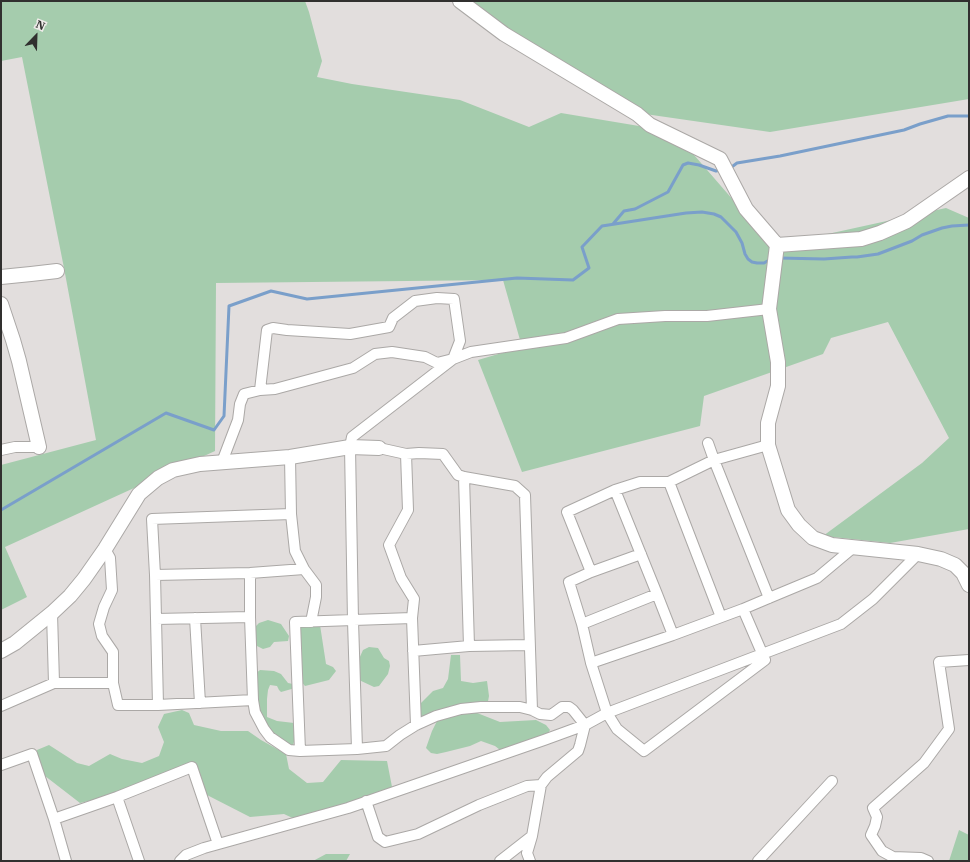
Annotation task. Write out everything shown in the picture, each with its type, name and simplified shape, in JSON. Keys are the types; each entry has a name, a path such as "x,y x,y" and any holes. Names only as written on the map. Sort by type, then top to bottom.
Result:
{"street":[{"path":"460,1 504,34 637,114 650,125 720,159 746,209 777,245 769,309 778,362 778,386 768,424 768,445 788,510 799,525 813,538 832,545 918,554 941,559 955,565 963,573 969,585"},
{"path":"777,245 861,239 880,233 907,221 969,178"},
{"path":"1,277 57,270"},
{"path":"260,390 267,330 273,328 350,334 390,327 393,318 415,301 426,299 454,299 460,341 453,359 352,437 350,447 357,749"},
{"path":"1,304 19,361 39,447 15,446 1,450"},
{"path":"222,462 238,420 240,404 244,394 260,390 275,389 353,368 375,354 392,352 425,357 437,363 472,352 566,338 618,319 658,316 707,316 769,309"},
{"path":"708,443 769,598"},
{"path":"591,572 567,512 615,490 640,482 669,482 714,460 768,445"},
{"path":"1,651 15,643 52,614 70,596 84,580 105,549 139,494 158,478 173,470 192,465 290,457 350,447 378,448 406,454 443,454 458,474 464,477 515,486 525,495 532,710"},
{"path":"406,454 408,510 389,545 401,578 414,599 412,618 416,725"},
{"path":"290,457 291,514 295,551 304,569 316,585 316,597 310,622"},
{"path":"464,477 469,646"},
{"path":"669,482 722,617"},
{"path":"615,490 658,594 673,635"},
{"path":"158,704 152,519 291,514"},
{"path":"591,663 722,617 817,578 854,547"},
{"path":"105,549 110,558 112,590 104,607 99,624 102,636 113,652 113,683 118,705 253,700"},
{"path":"641,554 591,572 569,582 582,624 591,663 607,713 617,729 644,751 765,660 743,609"},
{"path":"180,861 186,855 218,844 348,808 544,740 585,725 607,713 841,624 873,599 918,554"},
{"path":"155,575 250,573 304,569"},
{"path":"250,573 250,617 253,700 255,712 270,737 289,750 357,749 386,746 416,725 436,716 461,709 488,707 520,708 532,710 540,714 551,715 562,707 569,706 585,725"},
{"path":"582,624 658,594"},
{"path":"52,614 54,683"},
{"path":"156,619 250,617"},
{"path":"195,618 200,703"},
{"path":"300,751 295,622 412,618"},
{"path":"413,651 469,646 530,645"},
{"path":"928,861 921,858 893,857 882,850 871,835 877,817 873,808 924,762 949,729 939,662 969,660"},
{"path":"1,706 54,683 113,683"},
{"path":"530,861 527,853 532,836 541,785 547,777 578,751 585,725"},
{"path":"1,765 32,754 54,819 66,861"},
{"path":"54,819 117,797 192,767 218,844"},
{"path":"758,861 832,782"},
{"path":"366,802 378,837 385,842 418,834 527,786 541,785"},
{"path":"117,797 139,861"},
{"path":"500,861 532,836"}],"green space":[{"path":"1,1 305,1 322,61 317,77 352,84 460,100 529,127 561,113 657,129 688,148 773,246 946,208 969,218 969,529 890,543 823,536 922,463 949,438 888,322 831,338 823,354 704,396 700,426 522,472 478,360 522,347 503,280 216,283 215,451 5,547 27,597 1,610 1,465 96,440 64,268 22,57 1,61"},
{"path":"462,1 969,1 969,99 770,132 645,114"},
{"path":"268,620 281,624 289,636 288,641 274,642 270,647 263,649 255,645 253,629 259,623"},
{"path":"298,625 320,625 326,664 333,667 336,671 329,680 305,686 299,679"},
{"path":"369,647 378,648 384,658 389,661 390,666 388,674 379,686 374,687 359,680 359,659 363,650"},
{"path":"451,655 460,655 461,681 473,683 487,681 489,696 487,707 472,711 500,722 536,720 546,725 550,730 544,740 504,753 495,746 481,741 470,746 446,752 437,754 431,753 426,748 437,721 416,721 417,707 433,691 443,688 448,679"},
{"path":"260,670 274,671 281,674 288,683 293,684 295,688 281,692 277,686 270,685 267,699 267,717 277,721 294,723 296,733 293,746 272,737 258,720 255,674"},
{"path":"182,710 189,713 194,725 221,731 248,731 286,754 289,769 307,783 323,782 341,760 387,761 393,792 299,821 284,814 250,817 207,795 195,763 133,791 80,803 36,769 37,750 49,745 77,763 89,766 110,754 122,759 142,763 159,756 164,742 158,727 164,714"},
{"path":"959,830 969,835 969,861 949,861"},
{"path":"326,854 350,854 346,861 313,861"}],"waterway":[{"path":"729,169 737,163 780,156 904,130 948,116 969,116"},
{"path":"613,224 624,211 635,209 668,192 683,165 688,163 716,171 721,170"},
{"path":"1,510 166,413 214,430 224,416 229,306 271,291 307,299 517,278 573,280 589,268 582,247 602,226 686,213 702,212 721,217 736,232 748,259 757,263 764,263 771,259"},
{"path":"779,258 824,259 878,254 942,228 969,225"}]}
